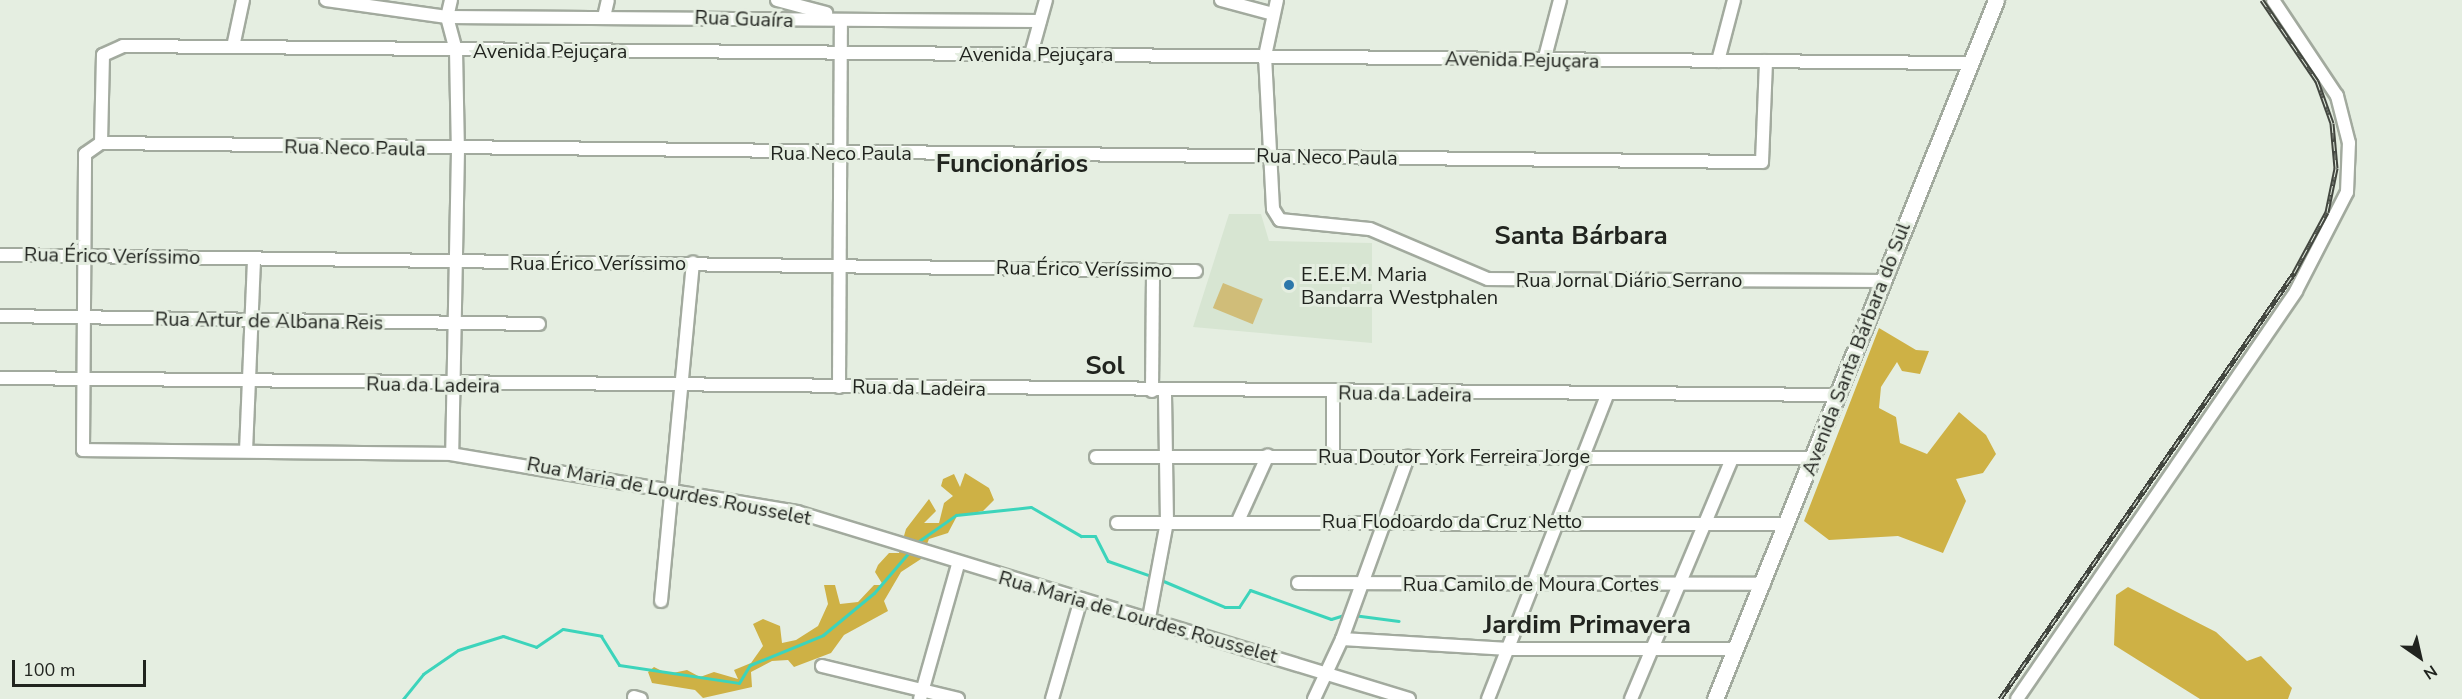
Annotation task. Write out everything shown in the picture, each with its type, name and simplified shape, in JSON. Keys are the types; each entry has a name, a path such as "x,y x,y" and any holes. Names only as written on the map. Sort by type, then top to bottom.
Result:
{"main road":[{"name":"Avenida Santa Bárbara do Sul","path":"1715,699 1764,584 1881,281 1996,0"}],"street":[{"path":"233,47 243,0"},
{"name":"Rua Guaíra","path":"326,0 447,17 827,17 841,21 1040,21"},
{"path":"451,0 447,17 456,50 458,150 456,263 452,324 452,454"},
{"path":"604,17 608,0"},
{"path":"777,0 827,17 830,0"},
{"path":"1031,54 1046,0"},
{"path":"1221,0 1273,14"},
{"path":"1273,156 1265,56 1276,0"},
{"path":"1544,61 1560,0"},
{"path":"1718,61 1734,0"},
{"path":"2017,699 2296,291 2347,192 2349,143 2337,96 2273,0"},
{"path":"839,387 841,21"},
{"name":"Avenida Pejuçara","path":"100,143 103,55 123,46 1265,56 1544,61 1971,63"},
{"name":"Rua Neco Paula","path":"100,143 458,150 1762,162 1766,61"},
{"path":"82,380 81,318 85,154 100,143"},
{"name":"Rua Jornal Diário Serrano","path":"1273,156 1273,209 1280,220 1370,228 1488,279 1881,281"},
{"name":"Rua Érico Veríssimo","path":"0,255 456,263 693,263 1196,271"},
{"path":"246,451 254,320 254,259"},
{"path":"661,601 693,263"},
{"path":"1149,618 1167,522 1170,455 1159,391 1153,270"},
{"name":"Rua Artur de Albana Reis","path":"0,316 539,324"},
{"name":"Rua da Ladeira","path":"0,378 451,386 839,387 1607,396 1837,395"},
{"name":"Rua Maria de Lourdes Rousselet","path":"82,380 83,450 452,454 671,493 797,512 958,565 1149,618 1409,699"},
{"path":"1333,393 1333,455"},
{"path":"1488,699 1587,458 1607,396"},
{"path":"1238,521 1268,455"},
{"name":"Rua Doutor York Ferreira Jorge","path":"1096,457 1333,455 1813,458"},
{"path":"1314,699 1342,639 1408,457"},
{"path":"1631,699 1677,584 1732,459"},
{"name":"Rua Flodoardo da Cruz Netto","path":"1116,523 1561,520 1787,524"},
{"path":"921,695 958,565"},
{"name":"Rua Camilo de Moura Cortes","path":"1298,583 1764,584"},
{"path":"1052,699 1081,599"},
{"path":"1342,639 1509,649 1737,649"},
{"path":"822,666 921,695 958,699"}],"shaded area":[{"name":"E.E.E.M. Maria Bandarra Westphalen","path":"1229,214 1261,214 1269,241 1372,243 1372,343 1193,327"},
{"path":"1223,283 1263,299 1253,324 1213,308"},
{"path":"1879,328 1916,350 1929,351 1920,374 1902,371 1897,362 1881,387 1879,408 1896,417 1900,443 1927,454 1959,412 1986,435 1996,454 1983,473 1956,479 1966,501 1943,553 1898,536 1829,540 1804,521"},
{"path":"965,473 989,488 994,500 983,511 957,516 948,533 929,539 921,559 901,572 884,601 888,611 844,635 831,653 794,667 788,660 772,661 751,672 752,687 703,698 695,690 652,683 648,672 654,667 668,674 687,670 700,677 714,672 738,679 734,670 751,663 763,646 753,624 763,619 780,626 782,643 796,640 818,626 828,604 824,585 835,585 840,604 858,602 874,585 883,585 875,572 878,565 889,553 899,553 906,529 929,499 936,511 924,523 939,523 944,503 953,496 941,486 943,479 954,474 960,487"},
{"path":"2128,587 2216,632 2247,661 2261,656 2292,688 2288,699 2200,699 2114,645 2116,595"}],"waterway":[{"path":"916,543 956,515 1031,507 1081,536 1095,536 1108,561 1154,577"},
{"path":"403,699 423,674 458,650 503,636 536,647 563,629 601,636 619,665 739,683 750,665 823,635 874,593 910,551"},
{"path":"1161,580 1225,607 1239,607 1250,590 1331,619 1347,614"},
{"path":"1353,615 1399,621"}],"railway":[{"path":"2000,699 2294,273 2327,212 2336,168 2332,123 2317,81 2262,0"}],"place":[{"name":"E.E.E.M. Maria Bandarra Westphalen","path":"1289,285"}],"district":[{"name":"Funcionários","path":"1012,164"},
{"name":"Santa Bárbara","path":"1581,236"},
{"name":"Sol","path":"1105,366"},
{"name":"Jardim Primavera","path":"1587,625"}]}
